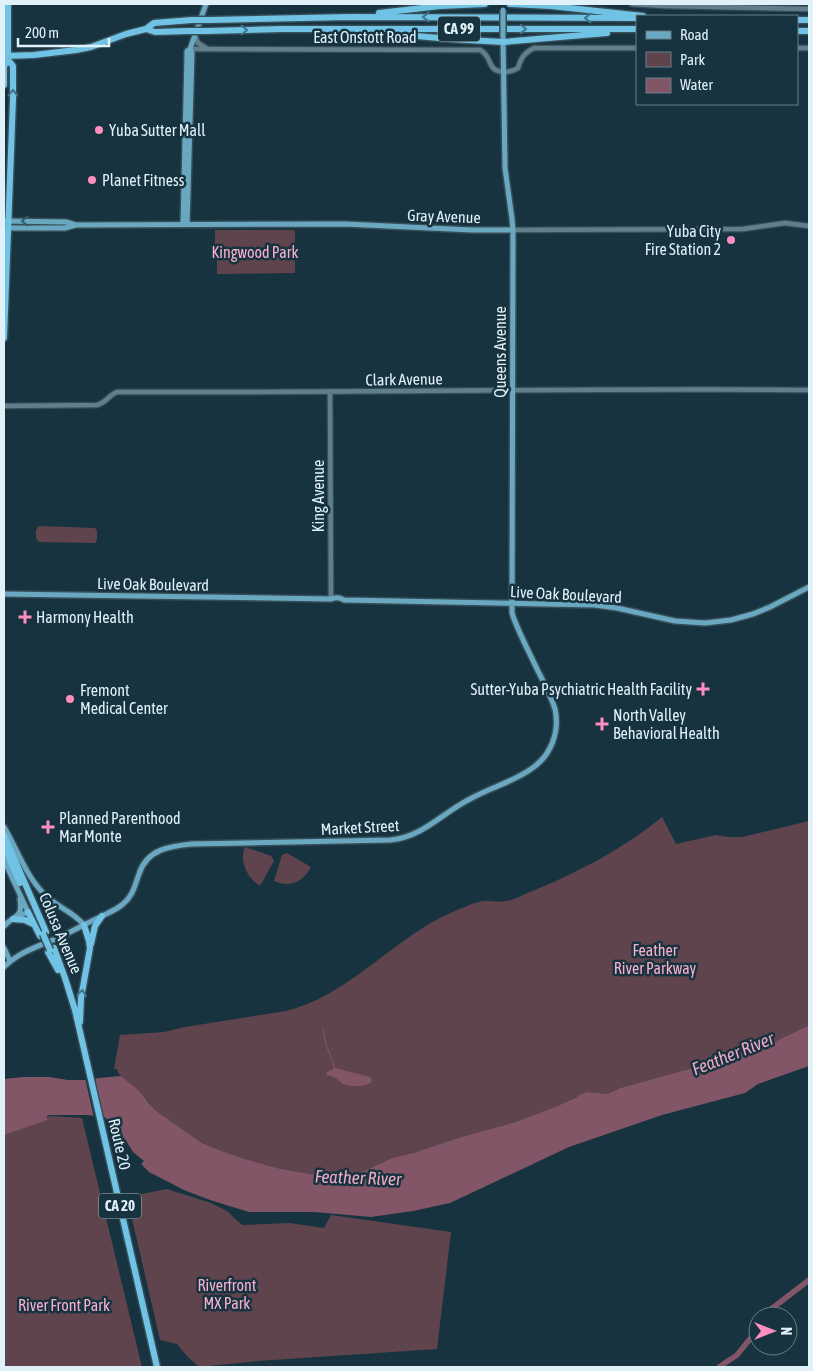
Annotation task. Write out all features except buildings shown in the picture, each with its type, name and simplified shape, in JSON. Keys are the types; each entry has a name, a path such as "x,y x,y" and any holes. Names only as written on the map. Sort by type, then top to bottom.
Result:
{"highway":[{"path":"4,85 4,66 7,57 8,4"},
{"path":"350,16 440,6 485,4"},
{"path":"510,4 551,6 636,15"},
{"name":"CA 99","path":"7,57 84,49 146,29 154,22 350,16 636,18"},
{"name":"CA 99","path":"146,29 152,32 206,30 636,30"},
{"path":"342,30 450,39 503,39 636,30"},
{"path":"4,338 6,225 13,66 7,57"},
{"name":"Colusa Avenue","path":"4,835 43,934"},
{"name":"Colusa Avenue","path":"4,847 58,970 81,1043"},
{"path":"28,912 34,925"},
{"path":"81,1043 81,1005 90,948 95,926 102,916"},
{"path":"13,919 25,920 34,925 43,934"},
{"path":"84,925 90,948"},
{"name":"Colusa Avenue","path":"50,950 68,987 81,1043"},
{"name":"Route 20","path":"81,1043 153,1367"},
{"name":"Route 20","path":"81,1043 157,1367"}],"main road":[{"path":"185,225 186,64 188,51 206,4"},
{"name":"Queens Avenue","path":"502,4 505,168 512,219 512,613 548,692"},
{"name":"Gray Avenue","path":"6,225 65,228 76,225 345,224 512,230"},
{"name":"Live Oak Boulevard","path":"4,594 331,599 335,602 344,600 604,606 675,621 711,622 739,618 763,610 809,587"},
{"name":"Market Street","path":"102,916 124,903 130,896 135,887 139,872 150,858 159,851 175,846 392,840 415,834 468,799 524,773 542,759 550,747 556,728 555,710 548,692"},
{"path":"4,827 42,893 48,899 77,917 84,925"},
{"name":"Colusa Avenue","path":"4,860 28,912"},
{"path":"4,926 19,914 21,910 19,894"},
{"path":"13,919 28,912"},
{"path":"4,967 28,950 56,939 102,916"},
{"path":"4,948 10,961"}],"street":[{"path":"632,4 809,8"},
{"path":"195,36 201,46 210,49"},
{"path":"504,72 518,68 522,56 534,48 636,48"},
{"name":"East Onstott Road","path":"190,49 480,50 488,55 494,69 504,72"},
{"name":"Gray Avenue","path":"512,230 743,229 785,223 809,226"},
{"name":"Clark Avenue","path":"4,406 96,405 104,402 117,392 809,390"},
{"name":"King Avenue","path":"330,392 331,599"}],"green space":[{"name":"Kingwood Park","path":"215,230 295,231 295,273 217,274"},
{"path":"39,526 95,528 97,540 95,543 39,542 36,538 36,530"},
{"name":"Feather River Parkway","path":"662,817 676,844 716,835 742,837 809,821 809,1025 766,1046 620,1088 608,1094 588,1092 581,1094 555,1107 515,1122 392,1158 362,1172 332,1178 277,1168 242,1158 202,1143 155,1110 119,1074 117,1069 114,1069 120,1035 164,1032 286,1011 308,1004 329,994 424,927 444,916 479,902 512,900 565,877 632,840"},
{"path":"245,847 271,856 274,861 260,886 255,883 245,869 243,852"},
{"path":"287,853 311,867 300,880 291,884 274,881 282,855"},
{"name":"River Front Park","path":"51,1116 82,1118 142,1367 4,1367 4,1132"},
{"name":"Riverfront MX Park","path":"167,1189 211,1203 227,1211 242,1225 290,1223 324,1228 331,1215 451,1232 437,1349 258,1361 199,1367 177,1344 160,1340 127,1197"}],"water":[{"name":"Feather River","path":"809,1025 809,1066 758,1084 745,1093 662,1115 569,1147 450,1203 371,1217 314,1212 249,1212 210,1200 184,1190 149,1172 141,1164 144,1161 133,1152 125,1139 112,1127 105,1117 50,1115 47,1116 47,1120 4,1135 4,1079 49,1077 68,1080 92,1080 121,1076 138,1090 155,1110 202,1143 242,1158 277,1168 332,1178 362,1172 392,1158 515,1122 555,1107 581,1094 588,1092 608,1094 620,1088 766,1046"},
{"path":"335,1068 370,1077 371,1083 362,1086 343,1084 326,1073"}],"pier":[{"path":"85,1078 92,1078 102,1119 94,1118"}],"waterway":[{"path":"323,1029 335,1069"},
{"path":"775,1306 809,1280"},
{"path":"719,1367 737,1355 748,1341"}],"place":[{"name":"Yuba Sutter Mall","path":"99,130"},
{"name":"Planet Fitness","path":"92,180"},
{"name":"Yuba City Fire Station 2","path":"731,240"},
{"name":"Harmony Health","path":"25,617"},
{"name":"Sutter-Yuba Psychiatric Health Facility","path":"703,689"},
{"name":"Fremont Medical Center","path":"70,699"},
{"name":"North Valley Behavioral Health","path":"602,724"},
{"name":"Planned Parenthood Mar Monte","path":"48,827"}]}
